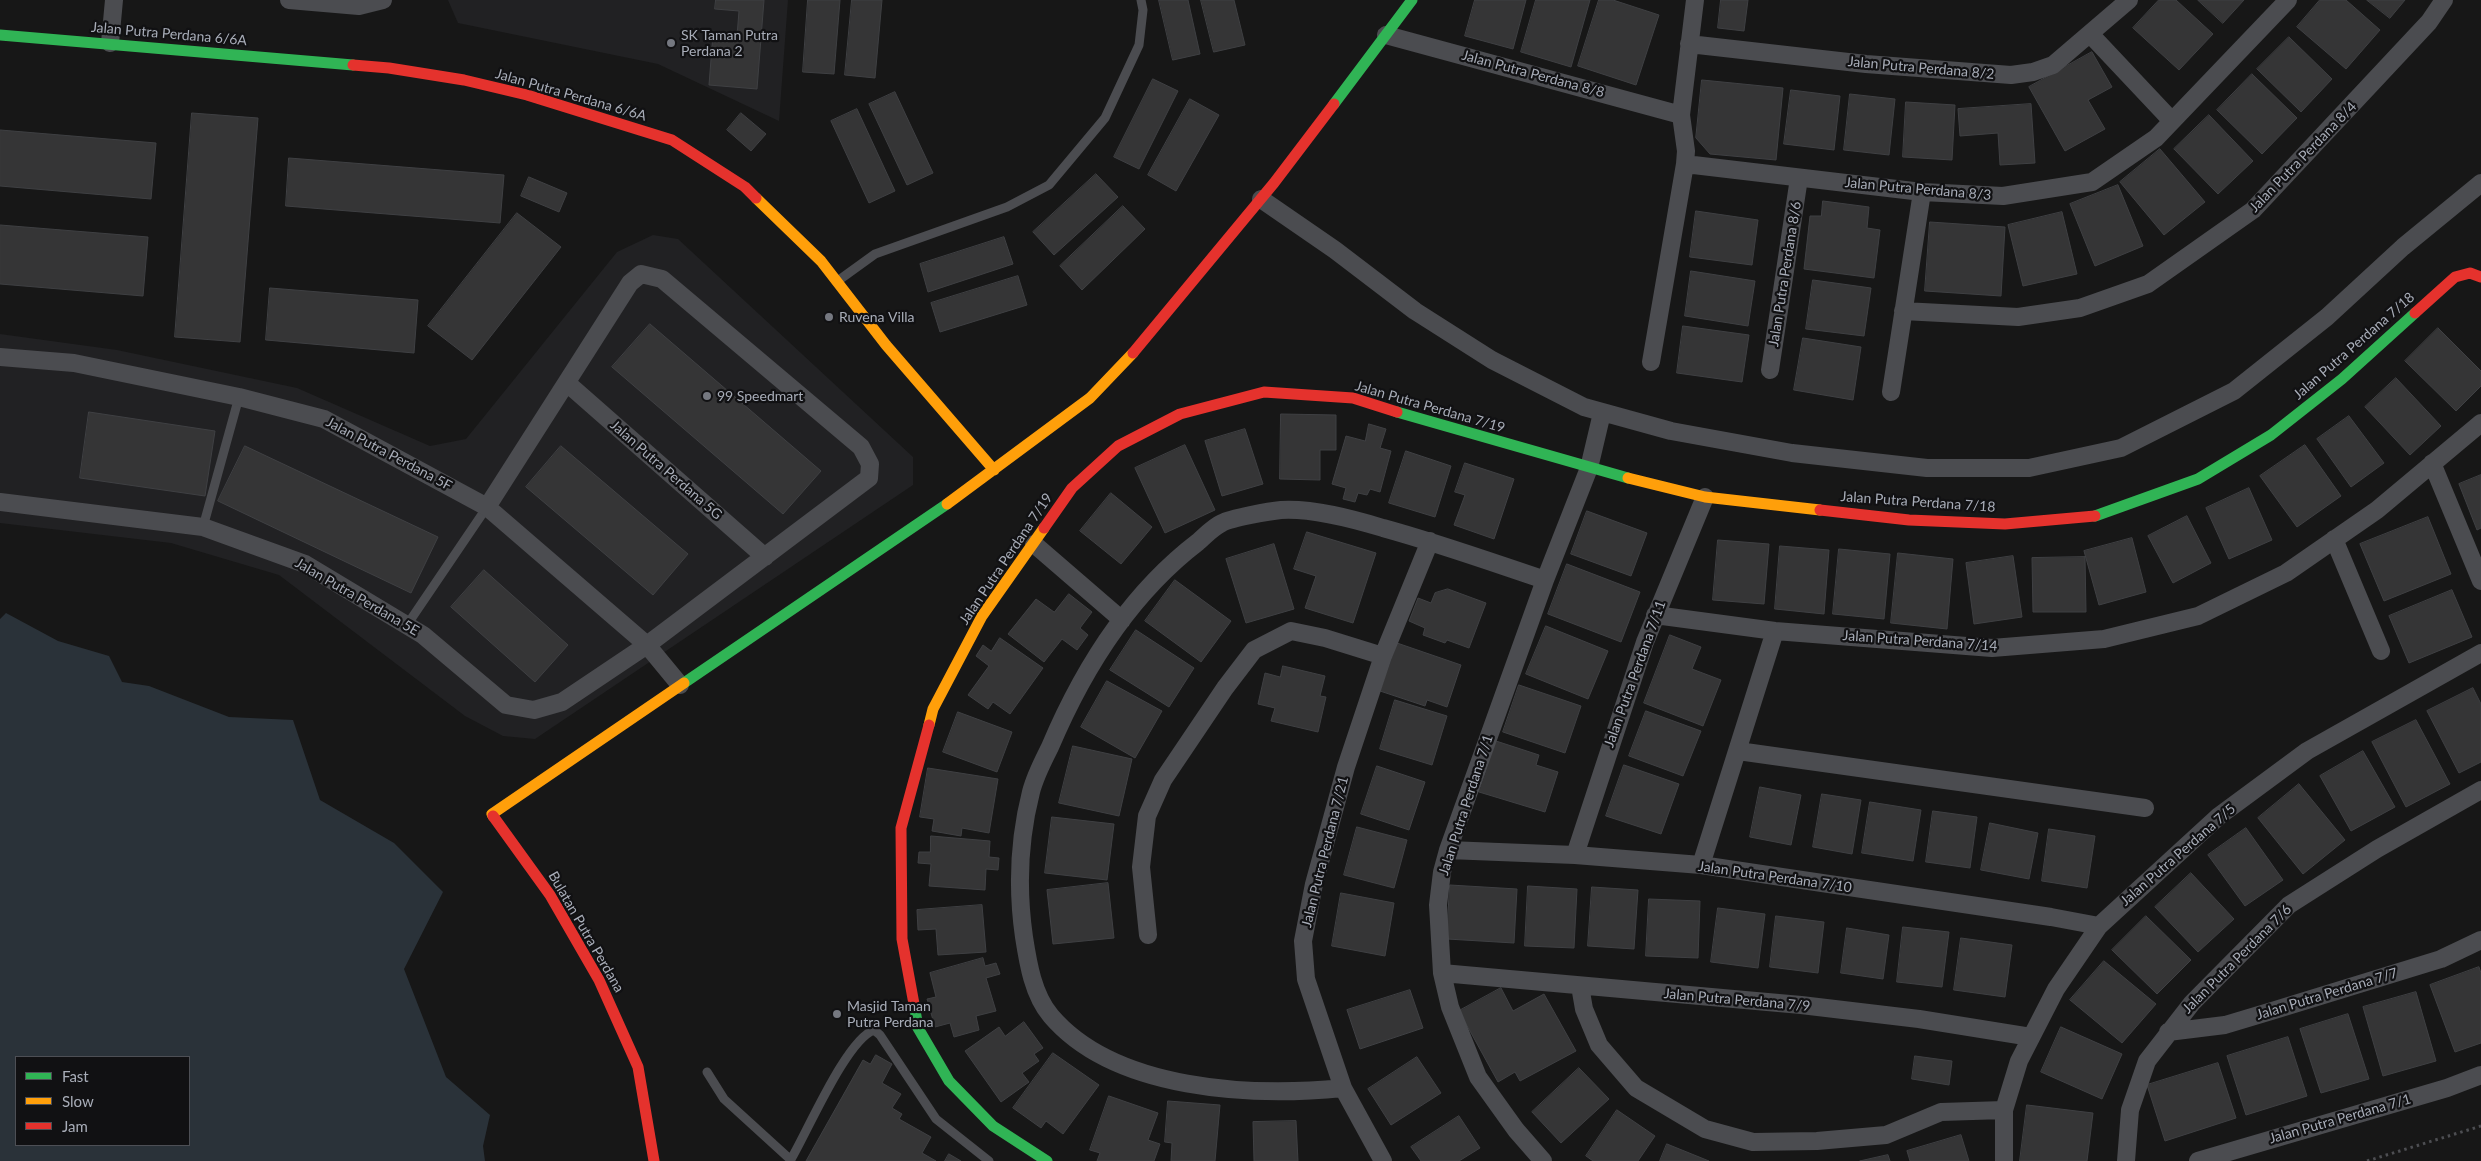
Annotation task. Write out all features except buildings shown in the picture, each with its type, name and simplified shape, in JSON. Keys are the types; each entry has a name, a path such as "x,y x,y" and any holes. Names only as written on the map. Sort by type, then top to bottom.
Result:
{"street":[{"path":"110,44 114,0"},
{"path":"289,0 359,6 382,0"},
{"path":"680,684 994,470 1090,398 1114,375 1261,199 1412,0"},
{"name":"Jalan Putra Perdana 8/2","path":"1688,44 1856,63 2010,75 2033,72 2053,65 2091,35 2129,0"},
{"name":"Jalan Putra Perdana 8/3","path":"1685,164 1922,192 2004,196 2092,182 2156,138 2288,0"},
{"name":"Jalan Putra Perdana 8/4","path":"1903,312 2018,317 2080,308 2148,284 2252,210 2430,22 2444,0"},
{"path":"1651,362 1685,164 1686,152 1681,115 1691,1"},
{"name":"Jalan Putra Perdana 6/6A","path":"0,34 389,68 464,80 527,95 672,140 745,187 821,262 886,345 994,470"},
{"name":"Jalan Putra Perdana 8/8","path":"1386,35 1681,115"},
{"path":"2091,35 2172,121"},
{"name":"Jalan Putra Perdana 8/6","path":"1770,370 1799,178"},
{"path":"1261,199 1335,250 1414,311 1492,360 1584,407 1671,431 1792,452 1927,468 2029,468 2121,448 2234,391 2327,317 2402,246 2481,183"},
{"path":"1891,392 1922,192"},
{"name":"Jalan Putra Perdana 5E","path":"0,502 203,527 305,564 423,635 506,705 534,710 562,702 647,644 869,478 870,464 861,447 662,279 641,274 630,283 567,384"},
{"name":"Jalan Putra Perdana 7/18","path":"1589,468 1705,497 1909,520 2005,524 2102,515 2198,479 2271,435 2342,380 2455,277 2476,275"},
{"name":"Jalan Putra Perdana 5F","path":"0,357 74,363 239,397 324,419 487,507 647,644 680,684"},
{"path":"487,507 567,384"},
{"name":"Jalan Putra Perdana 5G","path":"567,384 765,557"},
{"name":"Jalan Putra Perdana 7/19","path":"1047,1161 992,1126 949,1081 918,1028 902,939 900,828 932,708 982,616 1072,488 1118,446 1180,414 1264,392 1353,398 1434,424 1589,468"},
{"name":"Jalan Putra Perdana 7/1","path":"1543,1161 1516,1130 1478,1077 1450,1007 1442,973 1438,905 1442,872 1448,850 1545,580 1589,468 1602,413"},
{"name":"Jalan Putra Perdana 7/14","path":"1655,615 1774,631 1992,648 2104,639 2198,616 2286,573 2377,510 2481,422"},
{"path":"2432,463 2481,581"},
{"name":"Jalan Putra Perdana 7/11","path":"1575,855 1655,615 1705,497"},
{"path":"1343,1088 1303,1092 1229,1089 1173,1082 1130,1069 1091,1051 1050,1015 1030,974 1020,912 1020,853 1032,788 1069,701 1131,606 1172,561 1223,522 1282,510 1340,516 1430,541 1545,580"},
{"path":"2334,539 2381,651"},
{"name":"Jalan Putra Perdana 7/21","path":"1383,1161 1343,1088 1306,978 1303,941 1314,884 1346,767 1383,656 1430,541"},
{"path":"1034,544 1122,620"},
{"path":"1148,935 1141,868 1147,816 1163,780 1225,688 1254,650 1291,631 1326,638 1383,656"},
{"path":"1701,866 1774,631"},
{"name":"Jalan Putra Perdana 7/5","path":"2004,1161 2004,1110 2019,1061 2056,989 2099,926 2219,816 2306,751 2481,653"},
{"name":"Bulatan Putra Perdana","path":"654,1161 638,1067 599,980 550,895 492,814 680,684"},
{"path":"1738,751 2144,808"},
{"name":"Jalan Putra Perdana 7/6","path":"2126,1161 2130,1110 2147,1061 2192,1003 2289,905 2377,849 2481,790"},
{"name":"Jalan Putra Perdana 7/10","path":"1448,850 1575,855 1701,866 2051,916 2099,926"},
{"name":"Jalan Putra Perdana 7/7","path":"2168,1032 2225,1025 2441,959 2481,940"},
{"name":"Jalan Putra Perdana 7/9","path":"1442,973 1801,1005 1919,1019 2031,1037"},
{"path":"1580,986 1584,1009 1599,1045 1636,1088 1705,1129 1753,1142 1817,1141 1886,1135 1941,1112 2004,1110"},
{"name":"Jalan Putra Perdana 7/1","path":"2198,1161 2447,1088 2481,1075"}],"lane":[{"path":"837,281 875,254 1007,207 1049,185 1105,118 1139,45 1143,10 1141,0"},
{"path":"203,527 239,397"},
{"path":"406,625 487,507"},
{"path":"707,1072 724,1099 790,1160 848,1055 867,1033 874,1030 891,1051 936,1119 989,1161"}],"path":[{"path":"2367,1161 2481,1126"}],"shaded area":[{"name":"SK Taman Putra Perdana 2","path":"448,0 788,0 779,121 658,64 458,23"},
{"path":"653,235 678,239 913,457 913,485 535,739 503,736 465,716 279,575 171,543 0,523 0,334 117,350 297,388 430,446 466,439 617,252"},
{"path":"6,613 58,641 109,656 122,682 149,686 229,717 293,720 320,800 394,843 443,892 404,969 446,1077 490,1115 483,1146 485,1161 0,1161 0,619"}],"traffic: fast":[{"path":"1334,104 1412,0"},
{"path":"0,35 353,65"},
{"path":"2095,516 2198,479 2271,435 2342,379 2415,313"},
{"path":"1397,412 1628,478"},
{"path":"684,683 947,504"},
{"path":"914,1004 918,1028 949,1081 993,1126 1047,1161"}],"traffic: slow":[{"path":"756,198 821,261 886,345 994,470"},
{"path":"947,504 1090,398 1133,353"},
{"path":"1628,478 1705,497 1820,510"},
{"path":"929,725 933,709 982,616 1044,528"},
{"path":"493,816 492,814 684,683"}],"traffic: jam":[{"path":"353,65 389,68 464,80 527,95 672,140 745,187 756,198"},
{"path":"1133,353 1274,183 1334,104"},
{"path":"2415,313 2455,277 2470,273 2481,277"},
{"path":"1044,528 1072,488 1118,446 1180,414 1264,392 1353,398 1397,412"},
{"path":"1820,510 1909,520 2005,524 2095,516"},
{"path":"914,1004 902,939 901,828 929,725"},
{"path":"493,816 550,895 599,980 638,1067 654,1161"}],"place":[{"name":"SK Taman Putra Perdana 2","path":"671,43"},
{"name":"Ruvena Villa","path":"829,317"},
{"name":"99 Speedmart","path":"707,396"},
{"name":"Masjid Taman Putra Perdana","path":"837,1014"}]}
